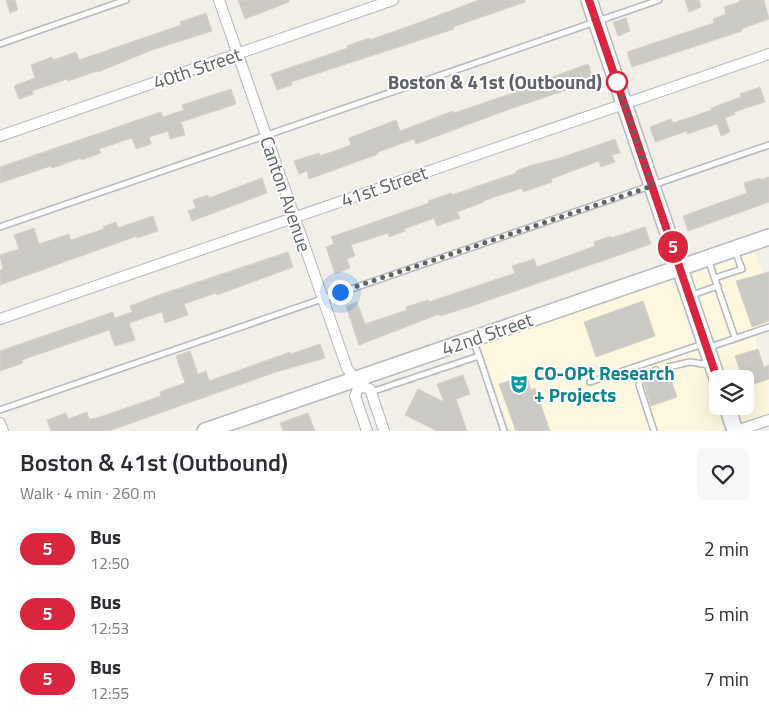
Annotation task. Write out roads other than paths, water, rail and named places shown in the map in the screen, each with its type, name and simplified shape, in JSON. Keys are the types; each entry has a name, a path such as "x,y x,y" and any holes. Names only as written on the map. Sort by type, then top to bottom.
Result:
{"street":[{"name":"Canton Avenue","path":"219,0 347,368 357,382 355,396 367,431"},
{"name":"40th Street","path":"0,136 393,0"},
{"path":"589,0 714,370"},
{"name":"41st Street","path":"0,319 769,54"},
{"name":"42nd Street","path":"205,431 357,382 473,339 769,237"},
{"path":"357,382 370,389 384,431"},
{"path":"730,415 736,431 769,420"},
{"path":"0,423 3,431"}],"lane":[{"path":"0,44 126,0"},
{"path":"0,227 659,0"},
{"path":"0,410 769,145"},
{"path":"715,278 742,269 735,249"},
{"path":"708,258 735,338"},
{"path":"689,296 718,286"},
{"path":"590,382 769,327"},
{"path":"473,339 504,431"},
{"path":"371,392 479,356"},
{"path":"668,367 690,362 712,366"},
{"path":"654,431 639,385 641,380 656,370"}],"place":[{"name":"Boston & 41st (Outbound)","path":"617,82"},
{"name":"CO-OPt Research + Projects","path":"519,384"}]}
